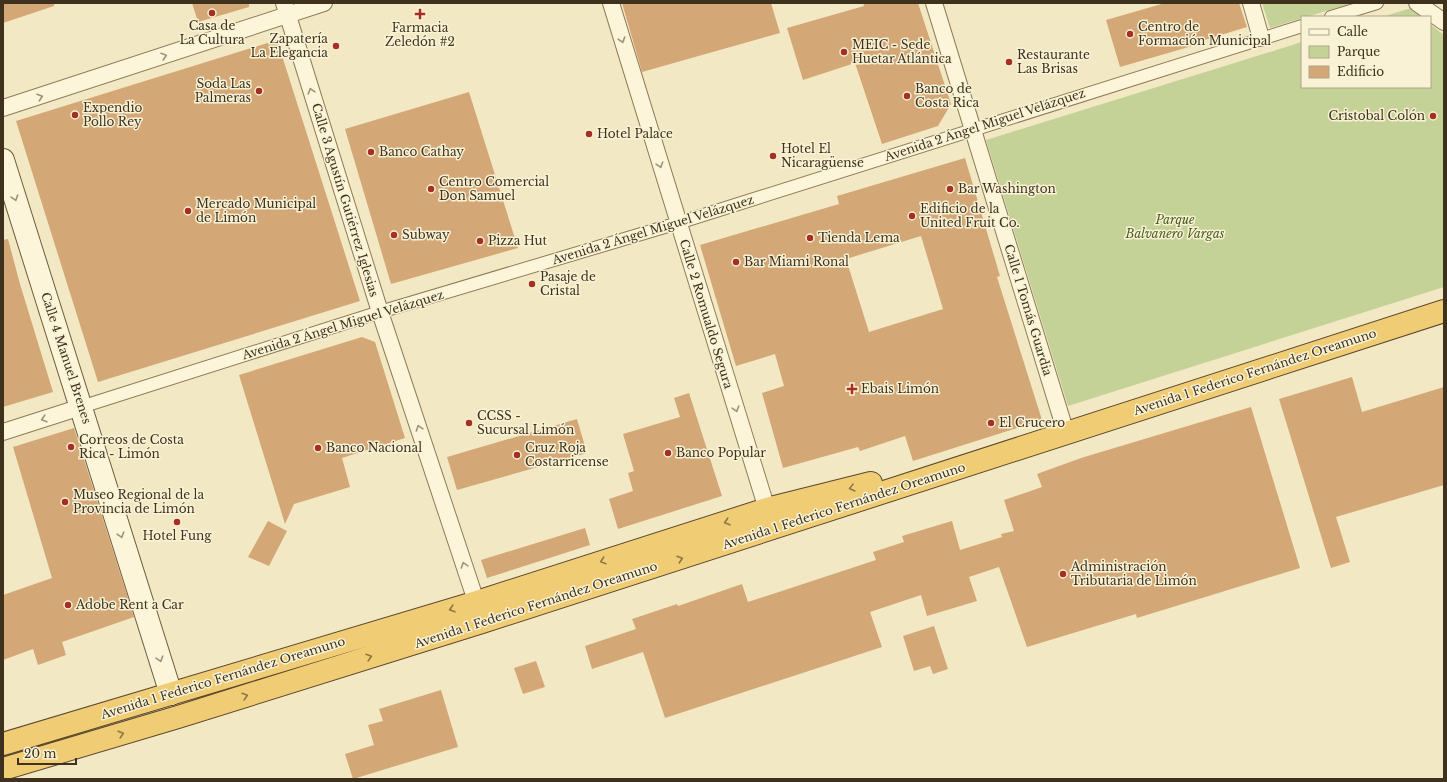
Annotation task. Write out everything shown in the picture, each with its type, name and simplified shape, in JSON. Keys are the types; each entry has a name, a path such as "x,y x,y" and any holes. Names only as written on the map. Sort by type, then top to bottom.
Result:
{"highway":[{"name":"Avenida 1 Federico Fernández Oreamuno","path":"3,770 178,717 479,612 770,519 1066,433 1444,311"},
{"name":"Avenida 1 Federico Fernández Oreamuno","path":"3,744 171,694 479,612"}],"main road":[{"name":"Calle 4 Manuel Brenes","path":"3,160 171,694"}],"street":[{"path":"3,108 286,9 324,3"},
{"name":"Calle 2 Romualdo Segura","path":"611,3 770,519"},
{"name":"Calle 1 Tomás Guardia","path":"934,3 1066,433"},
{"path":"1251,3 1261,38"},
{"path":"1334,16 1377,3"},
{"path":"1417,3 1444,22"},
{"name":"Calle 3 Agustín Gutiérrez Iglesias","path":"286,9 380,312 479,612"},
{"name":"Avenida 2 Ángel Miguel Velázquez","path":"3,432 380,312 678,223 1301,26"},
{"path":"171,694 178,717"}],"green space":[{"path":"1262,3 1353,3 1309,16 1301,16 1301,18 1270,28"},
{"path":"1411,8 1421,16 1385,16"},
{"name":"Parque Balvanero Vargas","path":"1431,25 1444,35 1444,287 1068,406 986,140 1301,42 1301,88 1431,88"}],"building":[{"path":"3,3 54,3 54,6 3,23"},
{"name":"Casa de La Cultura","path":"192,3 249,3 249,7 198,22"},
{"path":"622,3 771,3 780,33 642,72"},
{"path":"863,3 918,3 951,104 938,126 882,144 855,63 803,80 787,28 864,6"},
{"path":"1165,3 1239,3 1247,27 1198,42 1199,44 1120,67 1106,20"},
{"name":"Mercado Municipal de Limón","path":"277,40 360,301 98,382 16,121"},
{"name":"Centro Comercial Don Samuel","path":"469,92 518,248 391,284 345,129"},
{"path":"965,158 1000,276 997,277 1042,420 913,461 905,436 860,451 858,447 783,468 762,393 784,386 775,354 736,366 700,245 839,204 837,196","holes":["921,236 943,309 869,332 846,259"]},
{"path":"8,239 53,392 3,407 3,240"},
{"name":"Banco Nacional","path":"362,337 375,342 405,438 342,458 350,487 294,504 285,524 239,375"},
{"path":"1352,377 1362,412 1444,387 1444,485 1336,517 1350,562 1331,568 1279,399"},
{"name":"Banco Popular","path":"689,393 722,496 618,529 609,499 633,491 628,473 634,471 623,434 680,417 674,398"},
{"path":"1251,407 1300,568 1137,618 1136,614 1027,647 999,567 969,577 977,601 927,616 921,595 870,612 882,647 665,718 643,652 592,669 585,646 636,629 632,619 677,604 678,606 742,584 748,602 876,560 873,552 904,542 902,536 952,521 960,550 1002,537 1001,534 1014,531 1004,500 1042,487 1037,474 1081,458"},
{"name":"Cruz Roja Costarricense","path":"577,419 587,453 457,490 447,457"},
{"path":"74,428 134,617 62,642 66,655 38,665 33,649 3,660 3,595 52,578 13,447"},
{"path":"268,521 287,531 269,566 248,557"},
{"path":"585,528 590,545 487,578 481,560"},
{"path":"934,626 948,669 933,674 930,666 914,671 903,636"},
{"path":"536,661 545,687 523,694 514,668"},
{"path":"441,690 458,747 353,779 345,754 374,745 368,725 383,721 379,709"}],"place":[{"name":"Casa de La Cultura","path":"212,13"},
{"name":"Farmacia Zeledón #2","path":"420,14"},
{"name":"Centro de Formación Municipal","path":"1130,34"},
{"name":"Zapatería La Elegancia","path":"336,46"},
{"name":"MEIC - Sede Huetar Atlántica","path":"844,52"},
{"name":"Restaurante Las Brisas","path":"1009,62"},
{"name":"Soda Las Palmeras","path":"259,91"},
{"name":"Banco de Costa Rica","path":"907,96"},
{"name":"Expendio Pollo Rey","path":"75,115"},
{"name":"Cristobal Colón","path":"1433,116"},
{"name":"Hotel Palace","path":"589,134"},
{"name":"Banco Cathay","path":"371,152"},
{"name":"Hotel El Nicaragüense","path":"773,156"},
{"name":"Centro Comercial Don Samuel","path":"431,189"},
{"name":"Bar Washington","path":"950,189"},
{"name":"Mercado Municipal de Limón","path":"188,211"},
{"name":"Edificio de la United Fruit Co.","path":"912,216"},
{"name":"Subway","path":"394,235"},
{"name":"Tienda Lema","path":"810,238"},
{"name":"Pizza Hut","path":"480,241"},
{"name":"Bar Miami Ronal","path":"736,262"},
{"name":"Pasaje de Cristal","path":"532,284"},
{"name":"Ebais Limón","path":"852,389"},
{"name":"CCSS - Sucursal Limón","path":"469,423"},
{"name":"El Crucero","path":"991,423"},
{"name":"Correos de Costa Rica - Limón","path":"71,447"},
{"name":"Banco Nacional","path":"318,448"},
{"name":"Banco Popular","path":"668,453"},
{"name":"Cruz Roja Costarricense","path":"517,455"},
{"name":"Museo Regional de la Provincia de Limón","path":"65,502"},
{"name":"Hotel Fung","path":"177,522"},
{"name":"Administración Tributaria de Limón","path":"1063,574"},
{"name":"Adobe Rent a Car","path":"68,605"}]}
